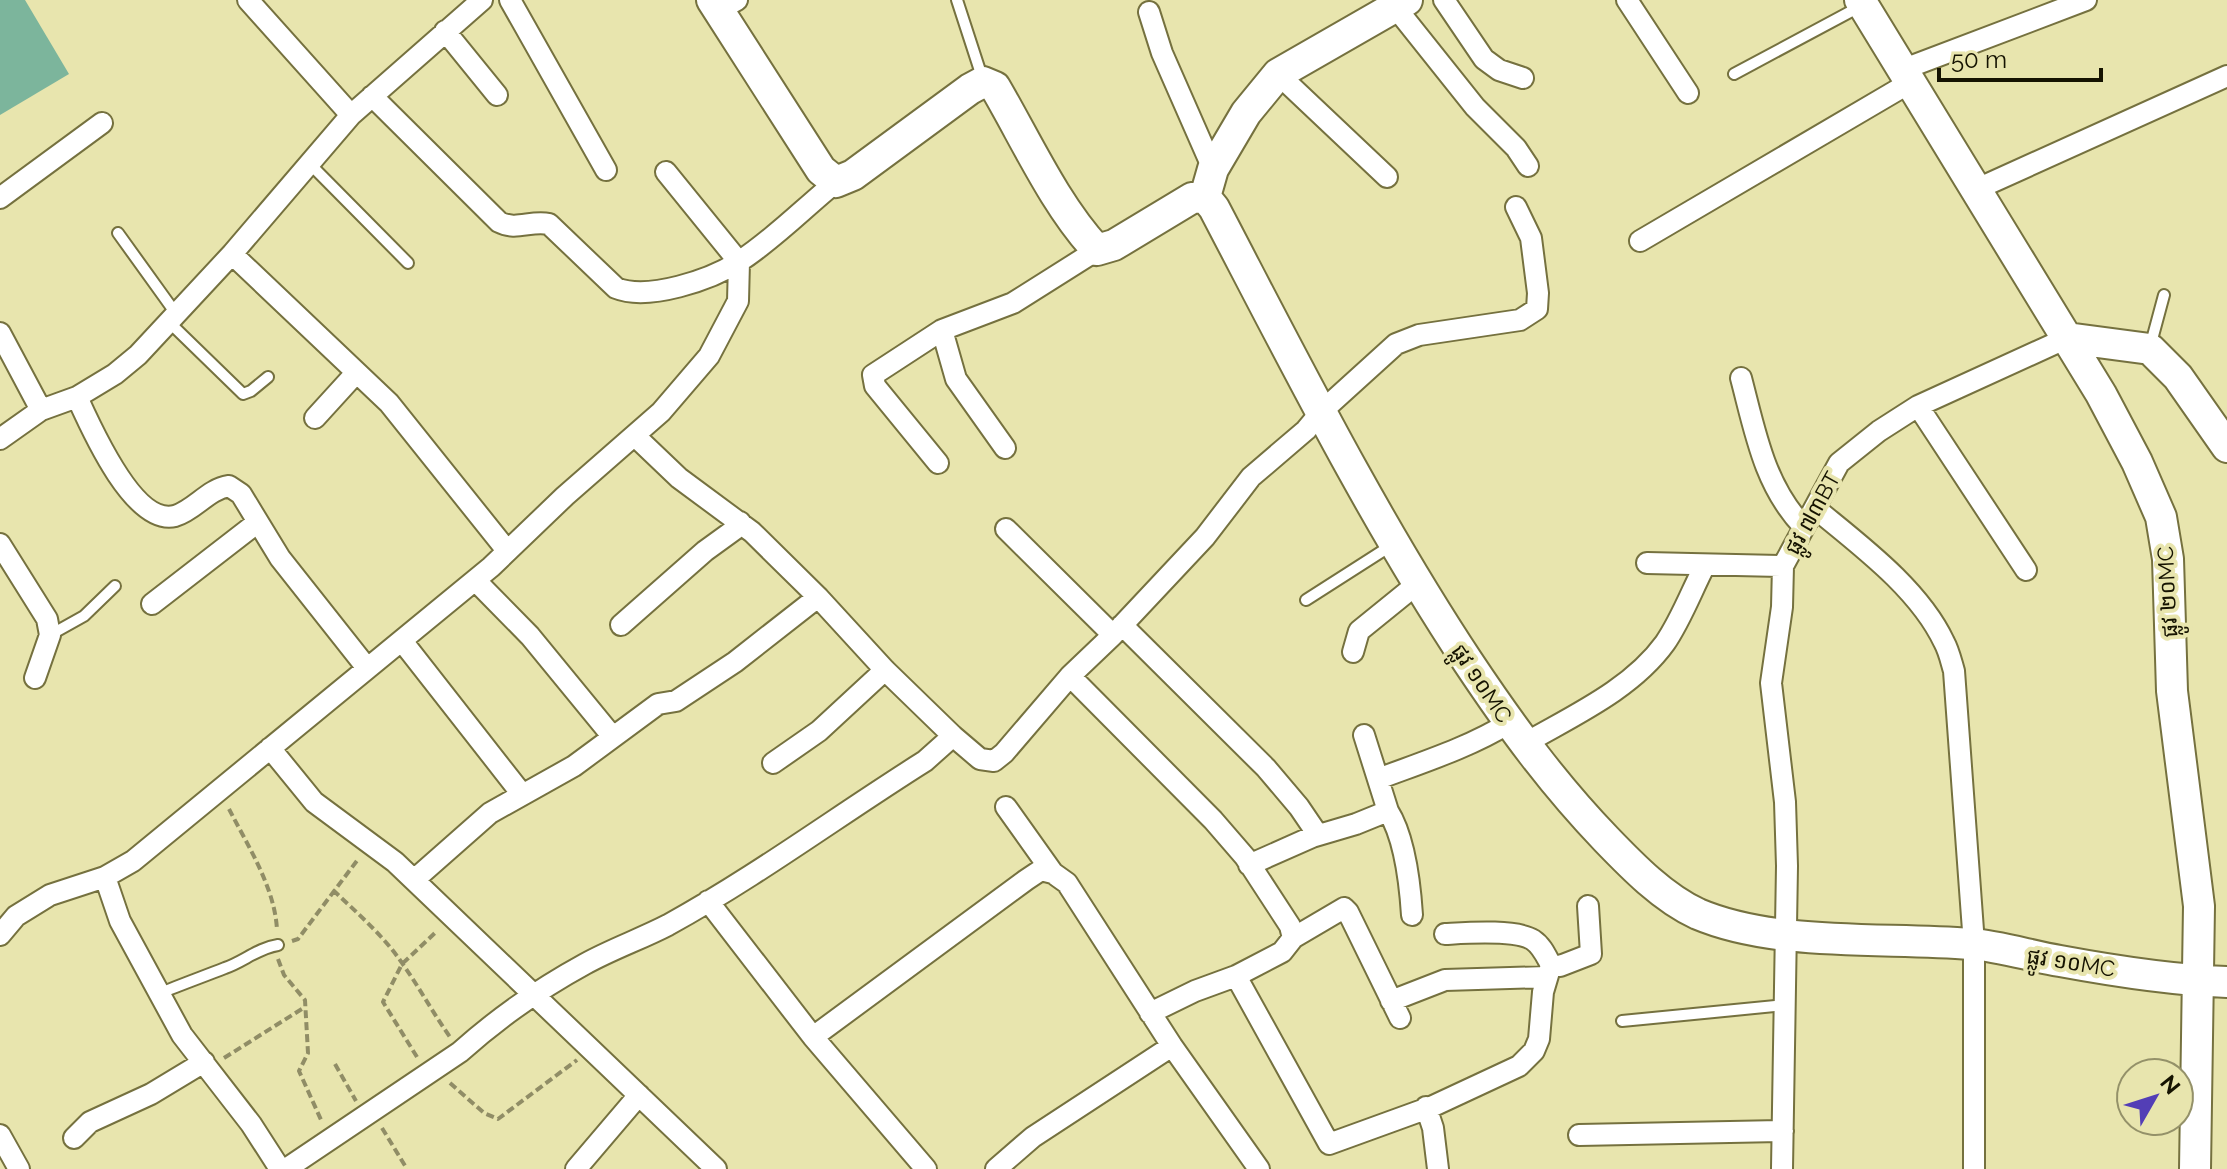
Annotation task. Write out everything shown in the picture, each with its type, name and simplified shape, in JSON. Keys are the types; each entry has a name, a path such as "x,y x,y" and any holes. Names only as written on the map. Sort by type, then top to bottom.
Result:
{"street":[{"path":"248,0 351,115"},
{"path":"0,439 41,410 77,397 115,374 173,319 351,115 482,0"},
{"path":"510,0 606,170"},
{"path":"1444,0 1484,59 1499,70 1523,78"},
{"path":"1627,0 1688,93"},
{"path":"1640,241 1908,75 2086,0"},
{"name":"ផ្លូវ ២០MC","path":"1861,2 2067,338 2137,462 2161,517 2168,559 2172,691 2199,906 2213,981 2195,1169"},
{"path":"723,3 821,170 836,182"},
{"path":"938,463 875,386 873,375 942,330 1013,303 1097,250 1114,245 1192,198 1209,183 1246,113 1278,74 1401,4 1475,107 1516,148 1528,166"},
{"path":"1149,12 1209,183"},
{"path":"445,31 497,95"},
{"path":"1278,74 1387,177"},
{"path":"1977,189 2227,76"},
{"path":"372,96 499,222 519,227 530,223 549,224 616,288 630,294 651,293 700,280 739,262 836,182 853,175 983,82 995,87 1066,210 1097,250"},
{"path":"0,198 102,123"},
{"path":"0,935 16,916 50,895 105,877 133,861 476,581 687,385 709,356 738,301 739,262 666,172"},
{"name":"ផ្លូវ ១០MC","path":"1209,183 1214,208 1321,412 1417,584 1516,733 1572,804 1663,892 1698,913 1787,935 1974,944 2061,962 2213,981"},
{"path":"635,436 679,478 740,522 953,736 980,759 994,761 1070,676 1205,537 1251,477 1306,430 1321,412 1396,344 1419,335 1520,320 1537,309 1531,238 1516,207"},
{"path":"232,254 389,403 508,550"},
{"path":"942,330 956,379 1005,448"},
{"path":"0,333 41,410"},
{"path":"2067,338 2150,349 2178,377 2227,447"},
{"name":"ផ្លូវ ៧៣BT","path":"1782,1169 1787,935 1785,802 1771,683 1782,607 1783,566 1839,463 1879,431 1918,406 2067,338"},
{"path":"315,418 356,373"},
{"path":"1741,378 1756,443 1767,471 1794,517 1803,526"},
{"path":"77,397 93,432 132,495 153,514 163,518 179,515 219,487 229,486 241,494 306,593 367,668"},
{"path":"1918,406 2026,570"},
{"path":"1816,509 1879,562 1926,612 1945,642 1954,671 1974,944 1974,1169"},
{"path":"152,604 258,522"},
{"path":"621,625 740,522"},
{"path":"1006,529 1266,768 1318,835"},
{"path":"0,544 47,619 50,635 35,678"},
{"path":"1647,563 1783,566"},
{"path":"1378,779 1466,746 1516,733 1605,697 1639,671 1665,643 1705,565"},
{"path":"476,581 530,636 612,736"},
{"path":"1353,652 1359,631 1417,584"},
{"path":"414,880 490,813 574,766 658,704 676,701 735,662 818,597"},
{"path":"402,641 521,793"},
{"path":"773,763 819,731 885,670"},
{"path":"1070,676 1213,820 1249,865 1290,926 1293,938"},
{"path":"1364,735 1394,822 1410,883 1412,915"},
{"path":"286,1169 460,1052 483,1031 534,995 585,964 665,926 708,901 925,761 953,736"},
{"path":"270,748 314,802 414,880 716,1169"},
{"path":"1006,807 1053,873 1067,883 1172,1046 1259,1169"},
{"path":"1249,865 1318,835 1388,811"},
{"path":"813,1037 1026,880 1041,870 1053,873"},
{"path":"105,877 120,921 182,1035 251,1124 280,1169"},
{"path":"708,901 813,1037 926,1169"},
{"path":"1150,1013 1195,991 1236,976 1282,952 1293,938 1344,908 1396,1010 1445,980 1548,971 1591,954 1588,906"},
{"path":"1236,976 1329,1144 1426,1107 1519,1066 1534,1051 1539,1039 1548,971 1542,948 1530,937 1484,931 1445,934"},
{"path":"996,1169 1033,1137 1172,1046"},
{"path":"74,1138 90,1122 206,1065"},
{"path":"582,1167 639,1095"},
{"path":"1426,1107 1433,1128 1438,1169"},
{"path":"1579,1135 1783,1131"},
{"path":"0,1135 19,1169"}],"lane":[{"path":"957,0 983,82"},
{"path":"1734,74 1861,2"},
{"path":"310,164 408,263"},
{"path":"118,233 173,319 243,394 268,377"},
{"path":"2150,349 2164,295"},
{"path":"1306,600 1394,544"},
{"path":"50,635 84,616 115,586"},
{"path":"158,994 278,945"},
{"path":"1622,1021 1786,1005"}],"path":[{"path":"219,789 253,854 276,915 278,960 284,975 305,1000 308,1053 299,1071 330,1139"},
{"path":"278,945 298,939 370,843"},
{"path":"333,890 371,926 402,964 460,1052"},
{"path":"452,916 402,964 383,1002 432,1069 484,1113 498,1119 591,1049"},
{"path":"206,1065 305,1007"},
{"path":"335,1064 407,1169"}],"building":[{"path":"0,0 25,0 69,74 0,115"}]}
